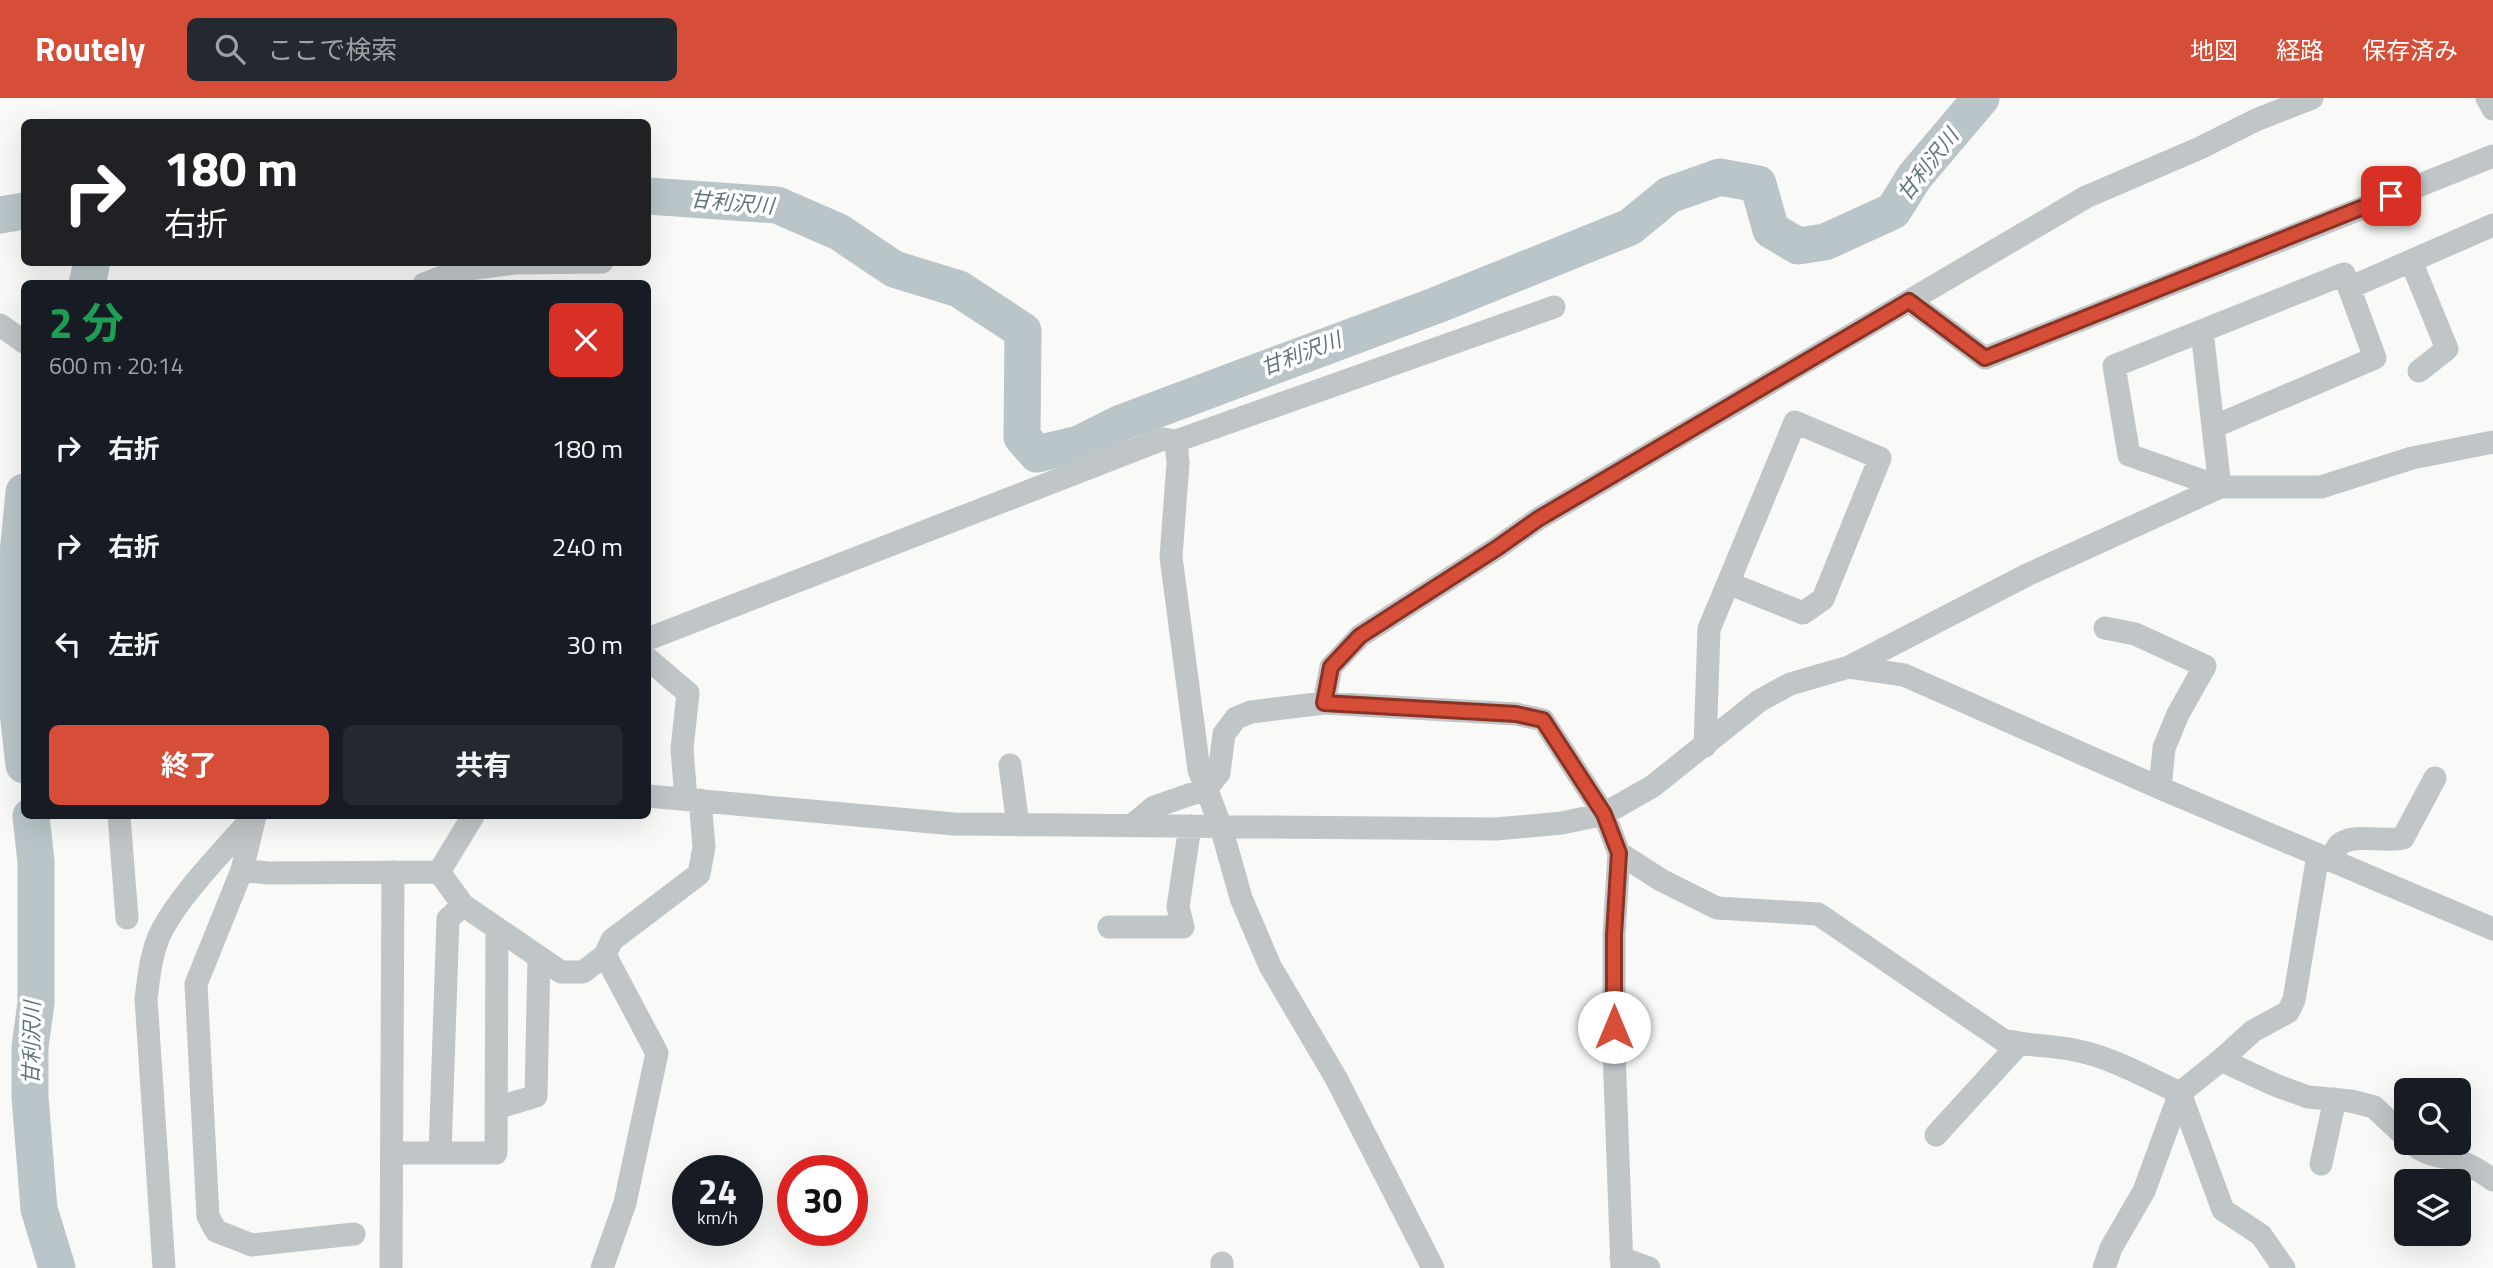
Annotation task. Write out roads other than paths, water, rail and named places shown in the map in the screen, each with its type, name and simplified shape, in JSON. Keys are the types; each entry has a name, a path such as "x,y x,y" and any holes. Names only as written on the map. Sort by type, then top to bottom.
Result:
{"street":[{"path":"1324,703 1331,667 1360,636 1538,519 2085,197 2200,148 2256,120 2312,98"},
{"path":"2487,98 2493,109"},
{"path":"1909,301 1985,358 2493,156"},
{"path":"2349,288 2493,225"},
{"path":"2411,261 2447,349 2419,371"},
{"path":"435,280 461,270 492,266"},
{"path":"2213,427 2375,358 2344,274 2114,366 2129,455 2220,487 2321,487 2412,458 2493,442"},
{"path":"651,638 1163,439 1176,441 1555,307"},
{"path":"0,325 21,340"},
{"path":"2202,331 2220,487"},
{"path":"1705,746 1709,629 1728,583 1795,422 1880,458 1823,599 1803,614 1728,583"},
{"path":"1176,441 1178,463 1171,557 1199,770 1221,827 1241,898 1270,967 1336,1079 1433,1268"},
{"path":"651,796 954,824 1496,829 1562,823 1604,814 1653,786 1759,701 1790,684 1849,667 2027,575 2220,487"},
{"path":"2105,628 2135,634 2205,666 2178,714 2164,748 2160,788"},
{"path":"439,872 463,905 561,972 583,972 605,955 612,940 699,874 704,847 682,748 688,693 651,662"},
{"path":"1849,667 1904,675 2160,788 2493,929"},
{"path":"1131,826 1154,807 1206,789 1219,773 1224,734 1236,718 1251,712 1324,703 1516,714 1543,720 1604,814 1619,853 1614,935 1614,1050 1621,1263 1649,1268"},
{"path":"1010,765 1018,825"},
{"path":"2104,1268 2111,1248 2144,1191 2180,1093 2253,1031 2288,1013 2294,1000 2324,858 2340,844 2353,838 2390,841 2403,838 2435,778"},
{"path":"119,819 127,918"},
{"path":"166,1265 146,999 150,966 162,931 176,909 252,819"},
{"path":"254,819 242,870 196,984 208,1216 216,1231 252,1245 354,1234"},
{"path":"439,872 471,819"},
{"path":"1109,927 1184,927 1178,907 1190,827"},
{"path":"1619,853 1661,880 1717,908 1818,914 2003,1040 2076,1050 2128,1068 2180,1093 2222,1210 2261,1235 2284,1268"},
{"path":"242,870 268,873 439,872"},
{"path":"391,1268 393,872"},
{"path":"440,1153 448,919 463,905"},
{"path":"392,1153 496,1153 496,928"},
{"path":"602,1268 625,1203 657,1053 605,955"},
{"path":"496,1108 536,1096 540,957"},
{"path":"1936,1135 2019,1044"},
{"path":"2221,1060 2308,1097 2374,1107 2394,1126"},
{"path":"2321,1164 2335,1100"},
{"path":"2434,1155 2463,1162 2493,1180"}],"waterway":[{"name":"甘利沢川","path":"651,196 777,205 839,232 894,269 959,289 1023,331 1022,437 1037,454 1079,444 1121,423 1437,305 1630,227 1669,195 1720,177 1758,184 1771,230 1798,246 1825,242 1893,211 1915,176 1981,98"},
{"path":"0,215 21,212"},
{"name":"甘利沢川","path":"88,280 91,266"},
{"name":"甘利沢川","path":"21,523 14,595 21,738"},
{"name":"甘利沢川","path":"31,819 36,862 36,1003 30,1047 30,1097 39,1209 57,1268"}]}
